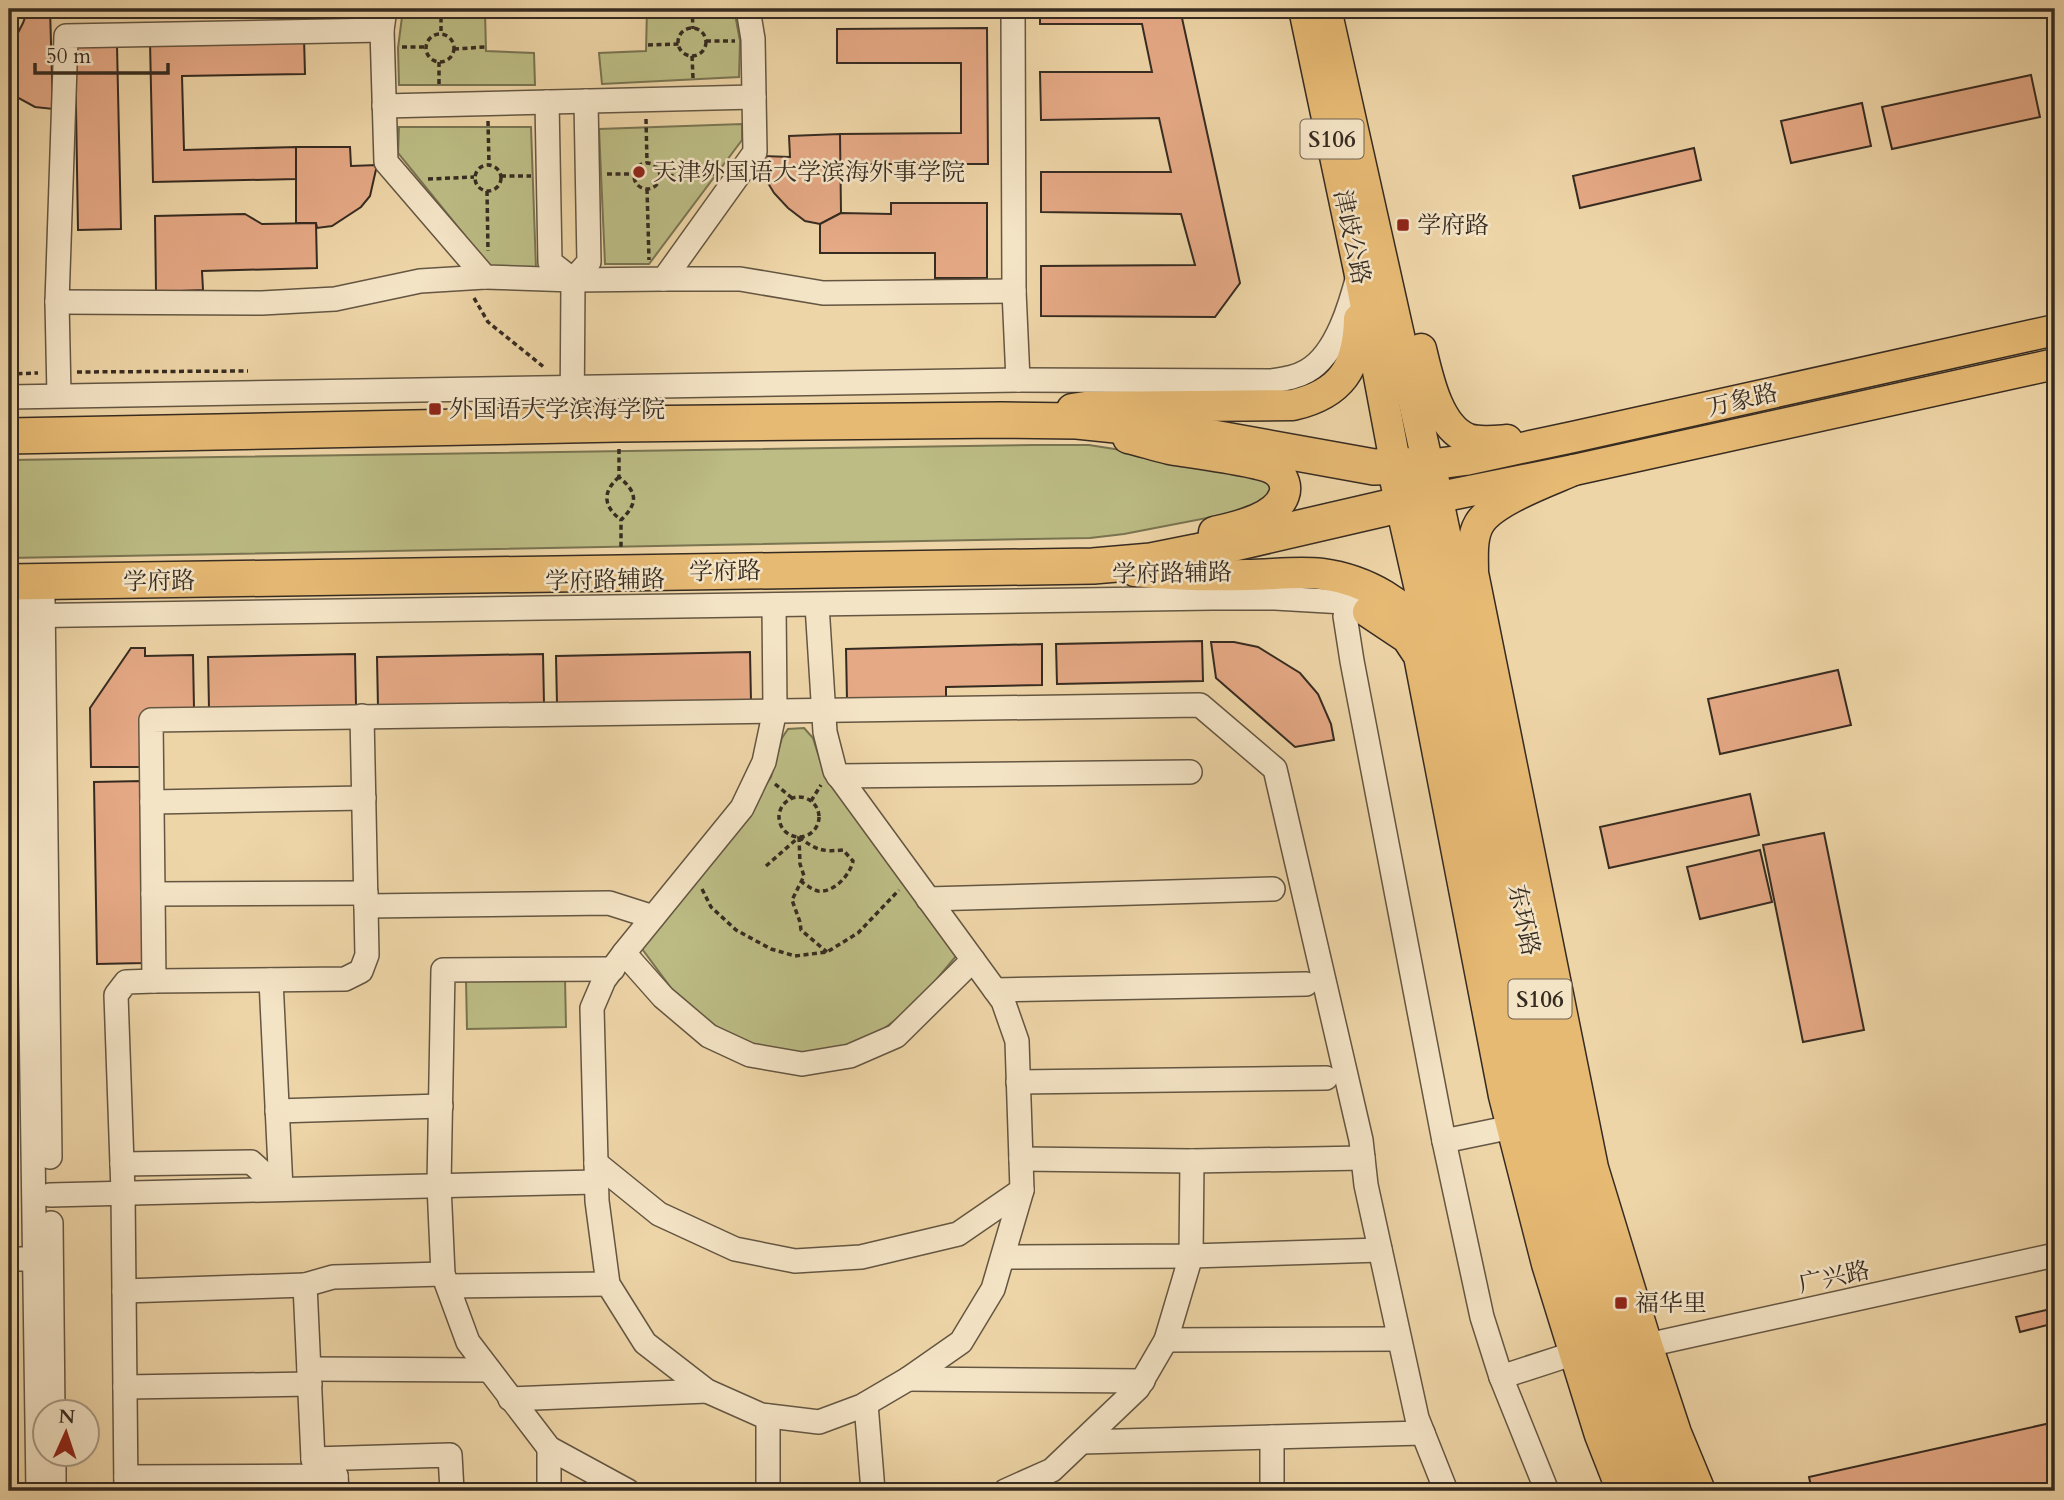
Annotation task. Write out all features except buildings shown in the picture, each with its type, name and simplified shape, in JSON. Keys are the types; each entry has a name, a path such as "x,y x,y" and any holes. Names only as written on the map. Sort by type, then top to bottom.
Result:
{"highway":[{"path":"9,436 572,425 1077,421 1151,428 1354,464 1412,466"},
{"name":"东环路","path":"1412,466 1534,967 1611,1350 1608,1390 1649,1491"},
{"name":"东环路","path":"1419,501 1434,640 1505,986 1560,1226 1611,1350 1643,1409 1674,1491"},
{"name":"学府路","path":"25,599 327,579 1093,566 1151,561 1419,501"}],"main road":[{"name":"津歧公路","path":"1304,9 1371,267"},
{"name":"津歧公路","path":"1326,9 1371,267 1412,466"},
{"path":"1002,420 1085,407 1293,405 1316,399 1332,390 1343,379 1353,361 1371,267"},
{"path":"1371,267 1410,316 1437,404 1453,428 1468,439 1483,441 1573,437"},
{"name":"万象路","path":"1412,466 1465,460 2055,330"},
{"name":"万象路","path":"1419,501 1574,470 2055,364"},
{"path":"1077,421 1169,449 1271,468 1284,480 1285,489 1279,505 1269,513 1242,525 1093,566"},
{"path":"1574,470 1504,502 1486,515 1479,524 1475,537 1473,573 1593,1168 1611,1350 1601,1435 1622,1491"},
{"path":"1093,566 1192,576 1303,573 1342,578 1394,601 1412,614 1434,640"},
{"path":"1356,614 1382,620 1407,638 1419,656 1501,1083 1547,1264 1676,1433 1700,1491"}],"street":[{"path":"657,279 755,152 753,41 748,9"},
{"path":"1013,9 1014,291 1018,380"},
{"path":"59,396 57,302 66,36 384,20 386,162 485,277"},
{"path":"384,106 754,97"},
{"path":"572,425 573,280 589,262 586,101"},
{"path":"547,102 550,262 573,280"},
{"path":"11,385 59,396 1018,380 1271,381 1291,379 1309,370 1330,348 1371,267"},
{"path":"57,302 262,303 335,299 420,281 485,277 573,280 740,279 823,293 1014,291"},
{"name":"学府路辅路","path":"25,599 254,610 774,606 1275,598 1344,602 1356,614"},
{"path":"25,599 50,1195 44,1259 38,1491"},
{"path":"25,599 44,1259 52,1398"},
{"path":"774,606 775,710 764,762 742,808 618,961 604,980 592,1007 597,1201 608,1284 645,1343 707,1391 761,1415 819,1422 866,1404 961,1342 993,1289 1021,1190 1021,1159 1017,1041 1003,1001 835,771 825,732 817,604"},
{"path":"1356,614 1352,661 1444,1141 1482,1317 1501,1377 1547,1491"},
{"path":"154,981 151,720 1200,705 1275,769 1358,1126 1366,1185 1417,1418 1446,1491"},
{"path":"337,1484 126,1484 123,1192 116,995 126,982 345,979 361,971 367,955 362,716"},
{"path":"838,775 1190,772"},
{"path":"152,802 364,799"},
{"path":"928,899 1273,889"},
{"path":"153,894 609,903 653,917"},
{"path":"628,1491 549,1447 468,1342 446,1280 439,1185 443,970 618,961 709,1036 750,1055 802,1064 850,1056 896,1035 973,960"},
{"path":"271,980 281,1189"},
{"path":"995,990 1306,984"},
{"path":"1018,1082 1326,1079"},
{"path":"277,1111 440,1106"},
{"path":"1444,1141 1512,1127"},
{"path":"1021,1159 1192,1161 1363,1158"},
{"path":"1005,1491 1052,1470 1143,1381 1166,1340 1191,1256 1192,1161"},
{"path":"122,1164 251,1162 281,1189"},
{"path":"50,1195 439,1185 596,1172 659,1214 734,1249 795,1261 861,1257 958,1234 1021,1190"},
{"path":"1003,1257 1191,1256 1380,1250"},
{"name":"广兴路","path":"1501,1377 1611,1350 2055,1255"},
{"path":"9,1259 44,1259"},
{"path":"124,1292 304,1285 333,1277 608,1284"},
{"path":"304,1285 313,1458 337,1484"},
{"path":"1166,1340 1399,1339"},
{"path":"125,1387 489,1370"},
{"path":"908,1379 1143,1381"},
{"path":"510,1399 707,1391"},
{"path":"866,1404 873,1491"},
{"path":"768,1416 768,1491"},
{"path":"1082,1442 1423,1433"},
{"path":"1272,1437 1272,1491"},
{"path":"549,1447 549,1491"},
{"path":"313,1458 450,1455 452,1491"},
{"path":"54,1468 54,1491"}],"path":[{"path":"441,9 441,34"},
{"path":"692,9 693,29"},
{"path":"693,29 702,33 706,41 704,50 696,55 687,55 679,44 683,33 693,29"},
{"path":"441,34 452,40 454,49 451,57 443,62 434,61 426,50 431,37 441,34"},
{"path":"706,41 753,41"},
{"path":"648,45 679,44"},
{"path":"454,49 485,47"},
{"path":"646,100 647,163"},
{"path":"487,104 489,164"},
{"path":"647,163 658,168 660,176 655,187 647,189 636,183 634,174 639,166 647,163"},
{"path":"489,164 497,168 501,176 496,189 487,191 476,185 474,177 481,166 489,164"},
{"path":"587,175 634,174"},
{"path":"660,176 740,174"},
{"path":"501,176 549,176"},
{"path":"402,180 474,177"},
{"path":"647,189 657,279"},
{"path":"485,277 489,265 487,191"},
{"path":"9,277 11,385"},
{"path":"462,278 488,322 547,370"},
{"path":"619,443 620,477 634,495 631,510 621,520 621,550"},
{"path":"620,477 609,488 607,501 612,513 621,520"},
{"path":"766,866 799,837 811,834 816,829 820,817 816,805 805,798 799,797 786,802 779,814 782,827 786,832 799,837 814,848 843,850 853,861 851,870 832,888 819,891 801,882"},
{"path":"799,837 800,864 804,876 792,900 801,930 827,953"},
{"path":"693,868 711,907 736,930 771,949 795,956 827,953 858,933 912,877"}],"green space":[{"path":"403,9 485,11 486,51 534,53 535,85 399,85 398,48"},
{"path":"647,9 734,9 740,41 739,77 602,84 599,53 646,51"},
{"path":"742,124 742,140 649,264 605,264 599,129"},
{"path":"399,127 531,127 536,269 492,269 398,153"},
{"path":"1089,445 1261,472 1274,487 1264,507 1090,538 9,558 9,460"},
{"path":"804,728 813,738 823,770 957,955 915,1005 873,1037 830,1052 778,1052 722,1033 677,996 640,946 746,815 771,777 782,738 788,729"},
{"path":"565,978 566,1027 467,1029 466,980"}],"place":[{"name":"天津外国语大学滨海外事学院","path":"639,172"},
{"name":"学府路","path":"1403,225"},
{"name":"外国语大学滨海学院","path":"435,409"},
{"name":"福华里","path":"1621,1303"}]}
